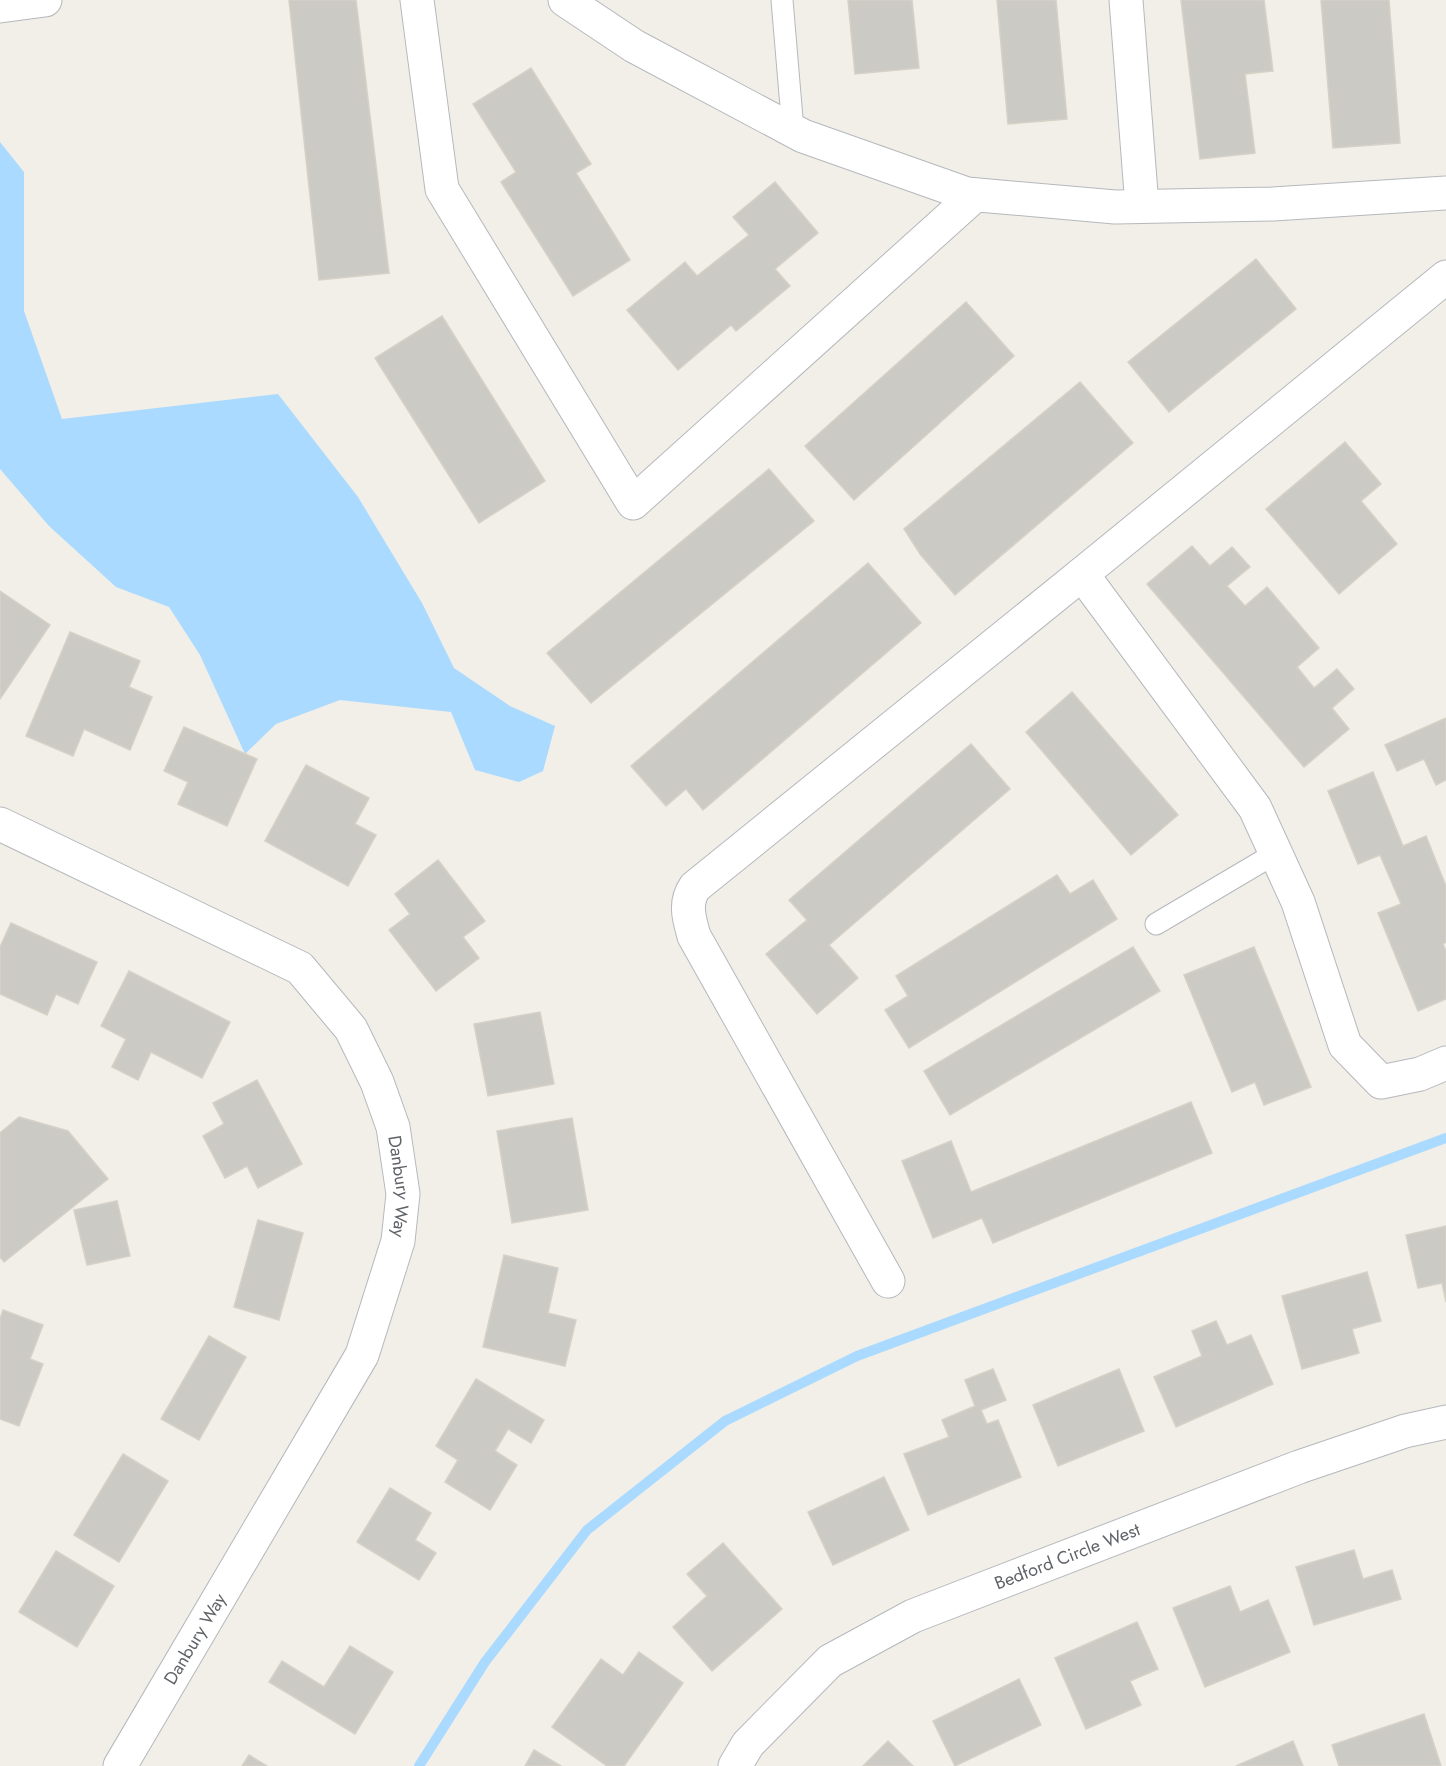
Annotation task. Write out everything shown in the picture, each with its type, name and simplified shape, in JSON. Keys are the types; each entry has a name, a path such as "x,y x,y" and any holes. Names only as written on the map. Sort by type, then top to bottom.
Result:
{"street":[{"path":"0,6 45,0"},
{"path":"417,0 442,189 633,502 975,195"},
{"path":"566,0 634,46 793,130 975,195 1142,206 1273,204 1446,193"},
{"path":"1126,0 1142,206"},
{"path":"888,1281 694,936 688,914 689,896 695,887 1446,277"},
{"path":"1082,574 1255,808 1298,902 1345,1045 1381,1082 1420,1074 1446,1063"},
{"name":"Danbury Way","path":"0,824 300,968 351,1029 377,1082 393,1128 403,1194 398,1241 362,1355 120,1766"},
{"name":"Bedford Circle West","path":"735,1766 748,1744 830,1661 913,1616 1299,1467 1405,1431 1446,1422"}],"lane":[{"path":"782,0 793,130"},
{"path":"1156,924 1276,853"}],"water":[{"path":"0,142 24,172 24,311 62,419 278,394 358,497 422,603 454,668 510,706 555,726 543,771 519,782 475,770 451,712 340,700 276,724 245,754 200,655 169,607 116,587 49,526 0,469"}],"building":[{"path":"289,0 356,0 389,273 319,280"},
{"path":"848,0 912,0 919,68 855,74"},
{"path":"997,0 1056,0 1067,119 1008,124"},
{"path":"1181,0 1264,0 1273,71 1245,74 1255,153 1200,159"},
{"path":"1321,0 1389,0 1400,143 1333,148"},
{"path":"531,68 591,164 576,173 630,260 573,296 501,182 516,172 473,104"},
{"path":"775,182 818,233 775,269 790,286 736,331 731,325 678,370 627,310 685,262 697,276 749,235 733,217"},
{"path":"1256,259 1296,309 1169,412 1128,362"},
{"path":"966,302 1014,356 854,500 805,446"},
{"path":"442,316 545,481 479,523 375,358"},
{"path":"1080,382 1133,443 955,595 920,554 904,529"},
{"path":"1345,442 1381,484 1361,501 1397,544 1339,594 1266,509"},
{"path":"769,469 814,521 591,703 547,653"},
{"path":"1192,546 1210,566 1232,547 1250,567 1227,586 1245,606 1267,587 1319,648 1297,667 1314,688 1337,669 1354,689 1332,708 1349,729 1304,767 1147,584"},
{"path":"868,563 921,623 703,810 686,789 666,806 631,766"},
{"path":"0,591 50,625 0,699"},
{"path":"70,632 140,661 129,687 152,697 130,750 84,729 73,756 26,736"},
{"path":"1072,692 1178,815 1131,855 1026,732"},
{"path":"1446,718 1446,780 1436,785 1424,759 1397,771 1385,745"},
{"path":"184,727 257,759 227,826 178,804 188,782 164,771"},
{"path":"971,744 1010,789 829,945 858,978 817,1014 766,954 807,920 789,900"},
{"path":"306,765 369,798 355,824 376,835 348,886 265,841"},
{"path":"1373,772 1403,846 1426,836 1446,886 1446,942 1443,944 1446,951 1446,999 1418,1011 1378,913 1401,904 1380,855 1358,864 1328,791"},
{"path":"438,860 485,921 463,937 479,958 436,991 389,930 410,914 395,894"},
{"path":"1057,875 1070,894 1093,880 1117,919 909,1048 885,1010 908,996 896,976"},
{"path":"11,923 97,962 78,1004 56,994 47,1015 0,994 0,947"},
{"path":"1133,947 1160,991 950,1115 924,1071"},
{"path":"1254,947 1311,1087 1264,1105 1255,1082 1232,1092 1184,975"},
{"path":"129,971 230,1022 202,1078 151,1052 138,1080 112,1067 126,1039 101,1026"},
{"path":"540,1012 554,1084 488,1096 474,1024"},
{"path":"257,1080 302,1164 258,1188 247,1166 225,1178 203,1136 224,1124 213,1103"},
{"path":"1191,1102 1212,1153 993,1243 982,1218 933,1238 902,1161 951,1141 971,1192"},
{"path":"19,1117 68,1131 108,1179 4,1262 0,1257 0,1133"},
{"path":"572,1118 588,1210 512,1223 497,1131"},
{"path":"117,1201 130,1256 87,1265 74,1210"},
{"path":"258,1220 303,1233 279,1320 234,1307"},
{"path":"1446,1226 1446,1302 1442,1283 1418,1288 1406,1235"},
{"path":"504,1255 558,1268 548,1313 576,1320 565,1366 483,1347"},
{"path":"1367,1272 1381,1321 1352,1329 1359,1353 1302,1369 1282,1296"},
{"path":"3,1310 43,1325 30,1359 43,1364 19,1426 0,1419 0,1319"},
{"path":"1216,1321 1227,1345 1251,1335 1273,1384 1176,1427 1154,1377 1202,1356 1192,1331"},
{"path":"209,1336 246,1357 199,1440 161,1419"},
{"path":"993,1369 1006,1400 981,1410 987,1424 998,1420 1021,1477 928,1515 904,1454 949,1437 942,1420 975,1406 965,1380"},
{"path":"1119,1369 1144,1431 1058,1466 1033,1405"},
{"path":"476,1379 544,1420 531,1443 508,1429 495,1451 517,1465 490,1510 445,1482 458,1460 436,1446"},
{"path":"123,1454 168,1481 119,1562 74,1535"},
{"path":"884,1477 909,1530 833,1565 808,1512"},
{"path":"390,1488 431,1513 415,1540 436,1553 419,1580 357,1542"},
{"path":"723,1543 782,1609 712,1671 673,1627 707,1596 687,1574"},
{"path":"1354,1550 1363,1579 1392,1570 1401,1599 1314,1625 1296,1567"},
{"path":"56,1551 114,1586 77,1647 19,1612"},
{"path":"1230,1586 1240,1612 1268,1600 1290,1652 1205,1687 1173,1608"},
{"path":"1137,1622 1158,1669 1130,1681 1141,1705 1086,1729 1055,1658"},
{"path":"350,1646 393,1672 355,1734 269,1682 282,1661 324,1687"},
{"path":"639,1652 683,1683 624,1766 607,1766 552,1727 601,1659 623,1675"},
{"path":"1019,1679 1041,1725 955,1766 933,1721"},
{"path":"1424,1714 1441,1766 1339,1766 1332,1745"},
{"path":"888,1741 913,1766 863,1766"},
{"path":"1293,1741 1303,1766 1236,1766"},
{"path":"534,1750 561,1766 525,1766"},
{"path":"249,1755 267,1766 242,1766"}],"waterway":[{"path":"419,1766 485,1662 587,1530 725,1421 857,1356 1446,1138"}]}
